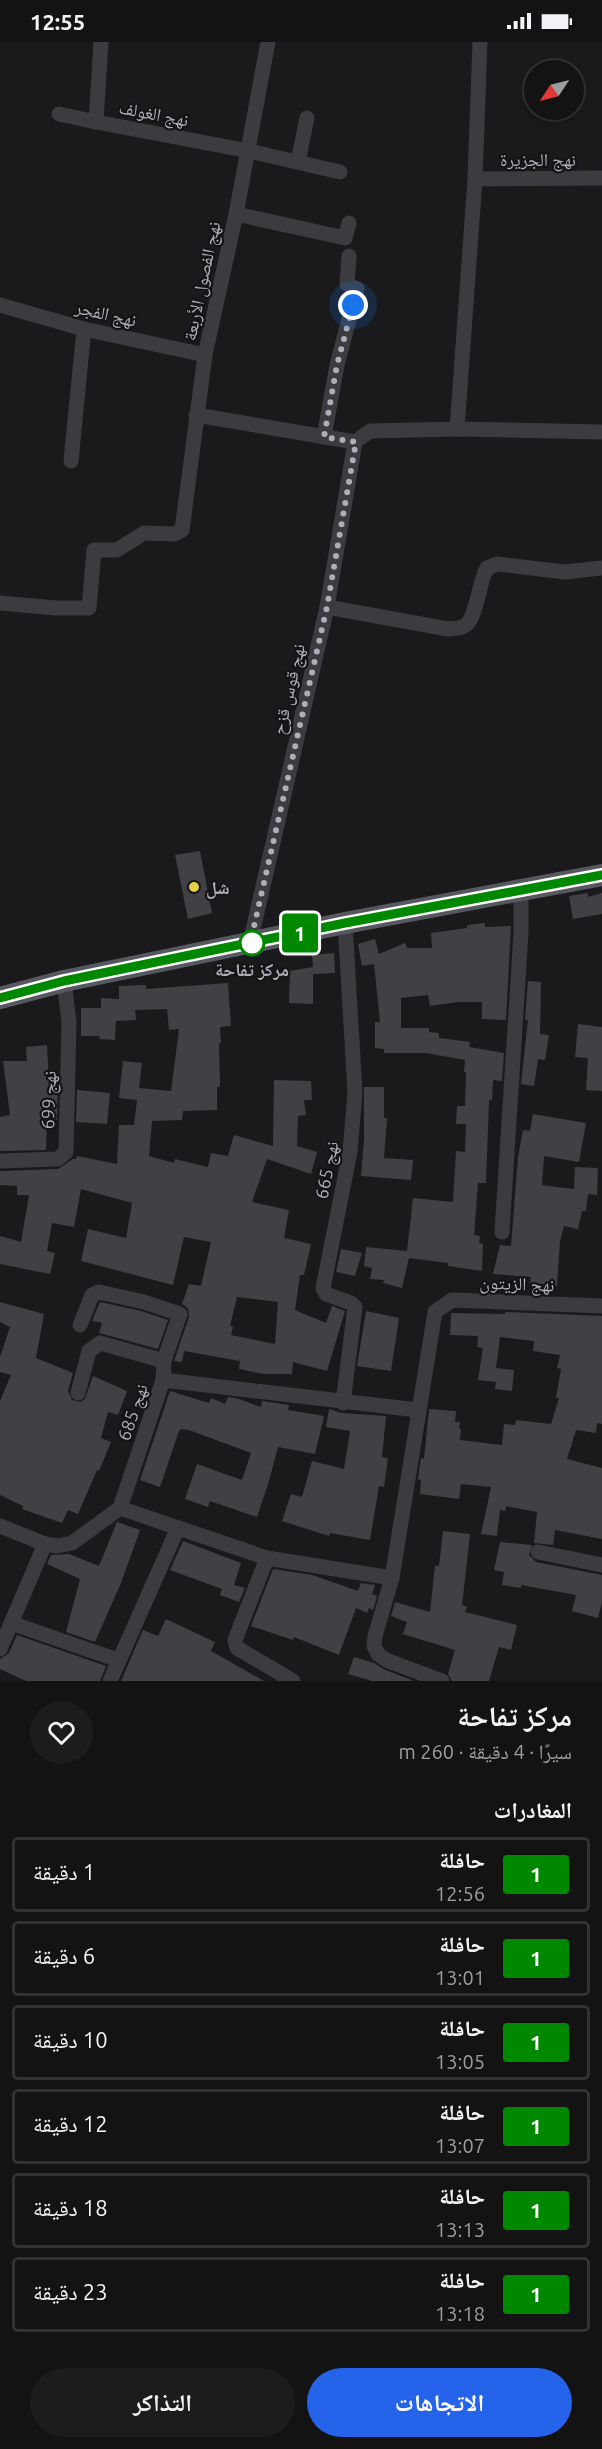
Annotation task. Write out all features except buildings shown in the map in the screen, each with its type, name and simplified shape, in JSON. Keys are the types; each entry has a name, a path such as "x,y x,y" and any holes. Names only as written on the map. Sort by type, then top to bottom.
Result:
{"main road":[{"path":"0,998 64,981 345,923 602,875"}],"street":[{"name":"نهج الغولف","path":"101,42 96,122 249,151 340,172"},
{"name":"نهج الفصول الأربعة","path":"0,603 56,608 89,608 94,550 117,550 144,533 174,534 182,530 205,355 249,151 268,42"},
{"path":"457,429 475,179 480,42"},
{"path":"59,114 96,122"},
{"path":"297,162 307,117"},
{"name":"نهج الجزيرة","path":"475,179 602,178"},
{"path":"236,214 345,237 350,223"},
{"path":"324,437 337,365 357,289 347,284 349,256"},
{"name":"نهج الفجر","path":"0,305 84,329 205,355"},
{"path":"71,461 84,329"},
{"path":"196,415 356,442 370,431 457,429 602,432"},
{"name":"نهج قوس قزح","path":"250,944 327,607 356,442"},
{"path":"327,607 448,628 460,628 467,625 471,617 482,577 487,568 497,564 565,572 602,568"},
{"path":"502,1232 521,933 521,890"},
{"name":"نهج 665","path":"343,1403 355,1307 351,1303 326,1294 323,1288 349,1160 353,1113 353,1039 345,923"},
{"name":"نهج 699","path":"0,1161 58,1160 66,1152 69,1022 64,981"},
{"path":"80,1325 92,1295 99,1292 144,1302 180,1314 164,1362 163,1380"},
{"name":"نهج الزيتون","path":"418,1410 435,1312 452,1300 602,1306"},
{"path":"78,1394 88,1351 100,1343 164,1362"},
{"name":"نهج 685","path":"120,1508 163,1380 343,1403 418,1410"},
{"path":"418,1410 392,1578 374,1646 378,1654 387,1660 442,1681"},
{"path":"0,1526 45,1544 57,1546 72,1543 120,1508 177,1530 267,1558 392,1578"},
{"path":"110,1681 177,1530"},
{"path":"0,1649 45,1544"},
{"path":"538,1552 602,1565"},
{"path":"267,1558 235,1640 237,1648 293,1681"},
{"path":"11,1623 118,1660"}],"bus line":[{"name":"1","path":"0,998 64,981 345,923 602,875"}],"place":[{"name":"شل","path":"194,887"},
{"name":"مركز تفاحة","path":"252,943"}],"route":[{"path":"252,943 250,944 327,607 356,442 324,437 337,365 353,305"}]}
